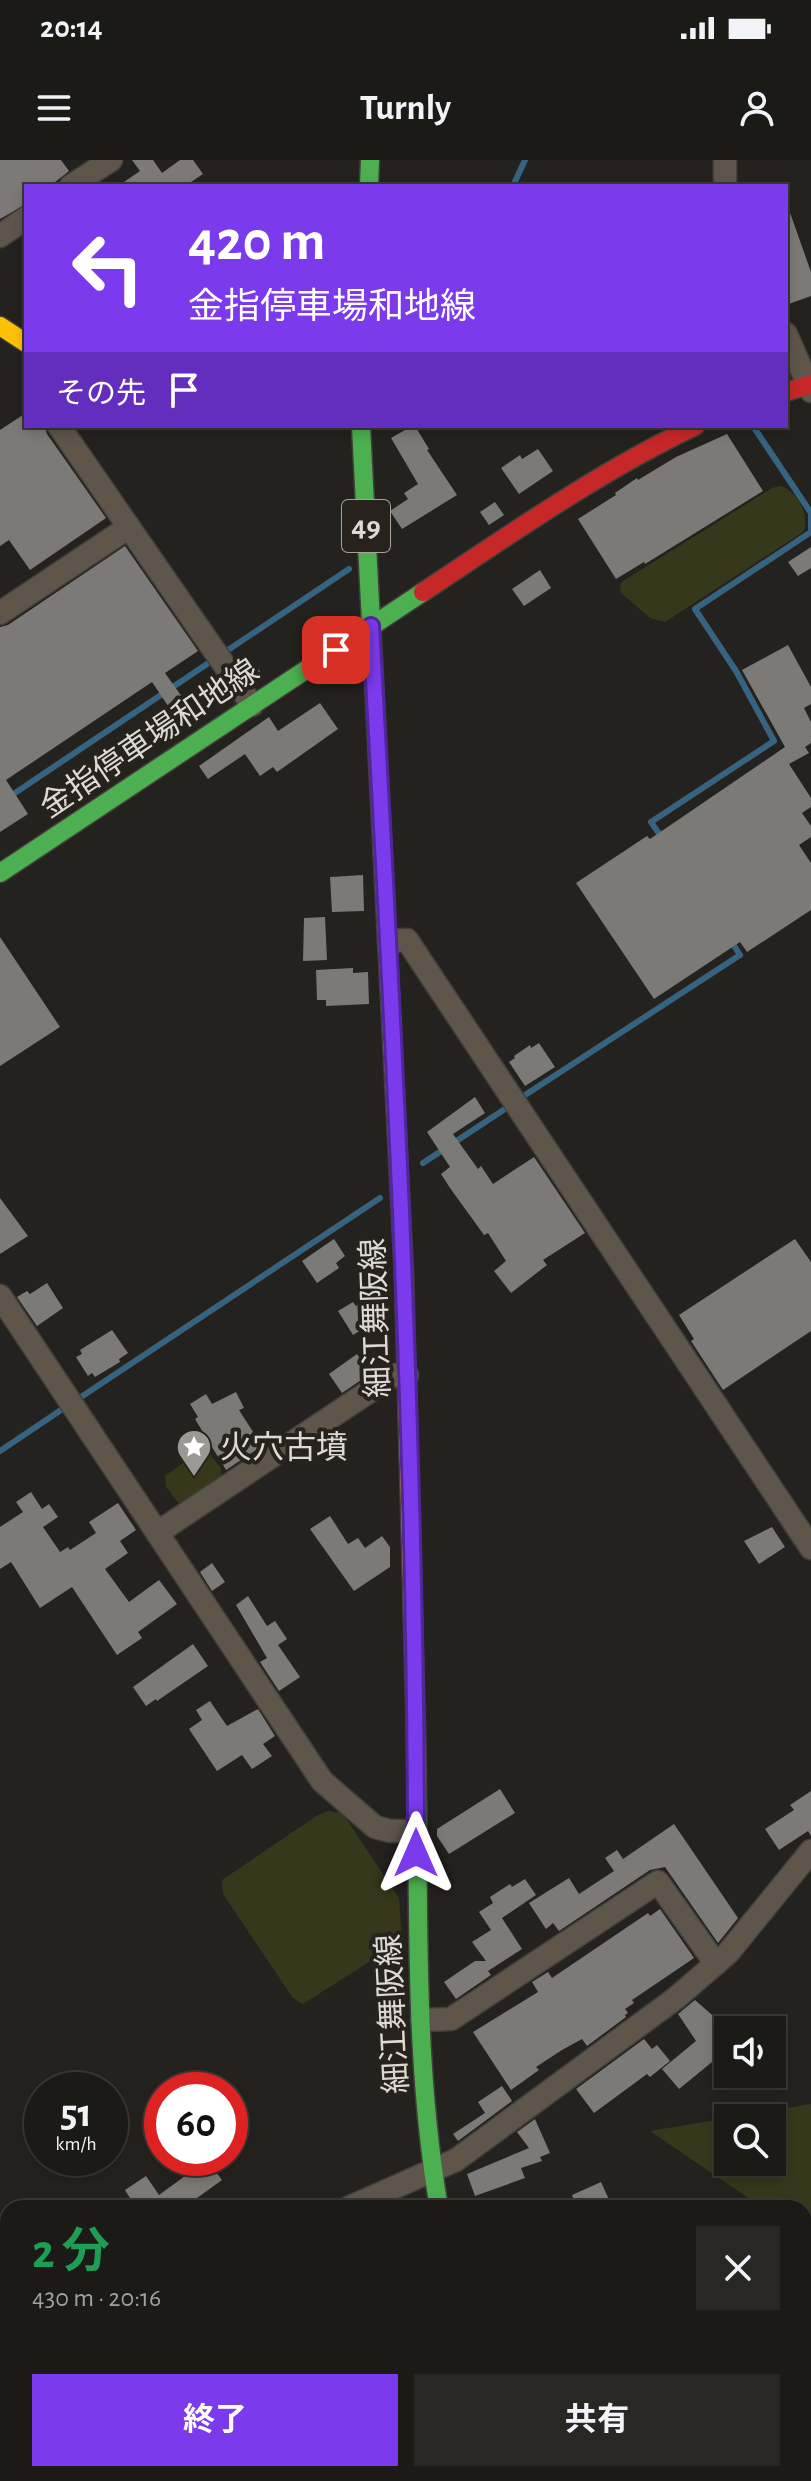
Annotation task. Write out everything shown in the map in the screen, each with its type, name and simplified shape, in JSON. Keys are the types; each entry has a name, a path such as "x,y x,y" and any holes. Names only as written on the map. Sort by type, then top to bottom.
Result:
{"main road":[{"path":"369,184 370,160"},
{"path":"0,326 24,342"},
{"path":"788,392 810,387"},
{"name":"細江舞阪線","path":"361,428 389,941 407,1375 417,1935 432,2173 437,2200"},
{"name":"金指停車場和地線","path":"0,873 587,483 691,428"}],"street":[{"path":"74,184 111,160"},
{"path":"725,160 725,184"},
{"path":"0,236 24,219"},
{"path":"788,338 810,387"},
{"path":"60,428 252,705"},
{"path":"0,613 129,527"},
{"path":"389,941 407,940 811,1548"},
{"path":"0,1296 322,1781 375,1827 390,1831 416,1831"},
{"path":"157,1533 394,1375 407,1375"},
{"path":"367,2200 456,2160 676,1998 743,1936 811,1851"},
{"path":"422,2020 451,2019 658,1882 716,1964"}],"green space":[{"path":"780,486 792,493 801,504 805,519 803,532 665,622 650,618 621,593 623,581 772,488"},
{"path":"203,1451 209,1453 221,1468 222,1481 180,1505 166,1487 165,1476"},
{"path":"328,1811 340,1813 347,1820 399,1898 402,1941 303,2004 293,1998 223,1894 222,1880"},
{"path":"811,2104 811,2200 751,2200 716,2176 786,2176 786,2108"},
{"path":"714,2120 714,2175 650,2131"}],"building":[{"path":"0,160 61,160 69,171 53,184 24,184 24,205 0,219"},
{"path":"132,160 153,160 162,173 180,160 193,160 203,174 188,184 121,184 140,171"},
{"path":"788,207 811,272 811,296 788,304"},
{"path":"24,414 24,428 46,428 106,518 30,570 9,540 0,546 0,430"},
{"path":"408,428 416,428 457,495 402,529 390,511 408,499 404,493 418,484 391,438"},
{"path":"727,434 763,491 616,579 578,519 637,478"},
{"path":"538,449 553,471 519,494 501,468 520,455 522,459"},
{"path":"495,502 504,515 489,525 480,512"},
{"path":"125,546 198,651 165,673 185,701 193,696 205,714 183,728 152,682 6,780 28,814 0,832 0,627 8,625"},
{"path":"811,547 811,568 798,576 788,562"},
{"path":"540,570 551,588 524,606 512,589"},
{"path":"788,645 811,687 811,704 804,708 811,722 811,743 805,747 809,753 789,764 811,798 811,807 802,813 811,826 811,837 799,845 811,863 811,910 747,952 740,942 654,999 576,883 647,836 650,839 785,747 742,670"},
{"path":"257,667 263,675 253,682 247,673"},
{"path":"320,703 338,729 277,772 273,767 260,776 245,754 208,779 199,766 269,717 278,731"},
{"path":"363,875 364,911 332,912 330,877"},
{"path":"325,917 327,960 303,961 304,918"},
{"path":"0,937 60,1027 0,1066"},
{"path":"353,968 353,973 368,972 369,1004 326,1006 326,1000 317,1000 316,970"},
{"path":"539,1043 555,1067 525,1086 509,1062 530,1045 531,1048"},
{"path":"475,1097 485,1113 453,1134 478,1169 481,1166 493,1184 534,1157 585,1233 543,1260 547,1265 511,1293 494,1271 506,1261 441,1174 450,1167 427,1132"},
{"path":"0,1198 28,1236 0,1254"},
{"path":"334,1239 345,1256 336,1263 339,1268 317,1283 302,1261"},
{"path":"795,1239 811,1262 811,1331 723,1390 691,1341 694,1339 679,1315"},
{"path":"47,1283 63,1308 37,1326 17,1297 27,1291 30,1294"},
{"path":"372,1296 384,1316 353,1335 338,1311 353,1302 356,1306"},
{"path":"112,1330 128,1353 119,1359 120,1362 95,1377 92,1373 88,1376 76,1357 82,1354 80,1350"},
{"path":"357,1354 370,1374 342,1393 329,1374"},
{"path":"236,1392 244,1408 239,1410 262,1446 226,1470 195,1419 198,1417 190,1404 206,1394 212,1404"},
{"path":"31,1492 42,1509 49,1504 58,1517 43,1527 60,1552 68,1547 70,1550 96,1533 89,1522 118,1503 136,1530 120,1541 128,1553 105,1569 129,1602 159,1580 177,1604 138,1632 142,1638 117,1655 72,1587 40,1608 11,1562 0,1569 0,1527 23,1512 16,1502"},
{"path":"330,1516 348,1544 358,1538 365,1548 382,1536 390,1547 390,1567 354,1591 310,1529"},
{"path":"772,1527 785,1547 759,1564 744,1541"},
{"path":"212,1563 225,1582 212,1591 200,1572"},
{"path":"248,1596 267,1626 275,1621 287,1639 278,1645 300,1677 279,1691 260,1662 267,1658 236,1605"},
{"path":"193,1644 208,1666 146,1706 133,1687"},
{"path":"210,1701 227,1726 258,1709 275,1736 263,1744 272,1756 252,1769 242,1755 217,1771 189,1729 202,1720 196,1710"},
{"path":"500,1789 515,1813 449,1854 437,1836 437,1829"},
{"path":"811,1791 811,1836 808,1831 779,1850 765,1829 794,1810 790,1805"},
{"path":"674,1824 738,1918 718,1943 665,1867 650,1870 559,1931 553,1923 546,1929 529,1903 569,1878 579,1894 614,1871 605,1858 617,1850 623,1859"},
{"path":"525,1879 536,1895 502,1918 522,1949 488,1971 491,1975 456,1999 444,1982 475,1961 486,1961 472,1942 491,1930 479,1912 493,1903 490,1897 510,1884 512,1887"},
{"path":"660,1909 694,1958 632,2000 634,2003 625,2009 628,2013 626,2017 587,2046 582,2039 562,2050 536,2067 539,2070 511,2090 473,2032 538,1992 532,1982 548,1972 552,1978 648,1913 650,1916"},
{"path":"695,2000 714,2017 714,2060 679,2089 662,2069 696,2041 678,2014"},
{"path":"644,2039 652,2049 657,2045 670,2061 594,2113 576,2089"},
{"path":"502,2086 512,2101 458,2141 453,2134 485,2113 478,2102"},
{"path":"535,2119 550,2153 540,2157 542,2161 521,2168 525,2178 475,2196 467,2174 529,2148 517,2132"},
{"path":"146,2176 159,2195 185,2176 219,2176 222,2180 197,2198 198,2200 131,2200 125,2190"},
{"path":"601,2182 609,2200 574,2200 572,2195"}],"waterway":[{"path":"514,184 525,160"},
{"path":"754,428 811,513 811,531"},
{"path":"662,838 651,822 774,741 736,671 695,609 811,532"},
{"path":"222,654 349,569"},
{"path":"0,803 213,660"},
{"path":"522,1097 740,955 731,941"},
{"path":"423,1163 508,1107"},
{"path":"78,1399 380,1198"},
{"path":"0,1451 64,1408"}],"traffic: fast":[{"path":"369,184 370,160"},
{"path":"361,428 392,1036"},
{"path":"0,873 423,592"},
{"path":"416,1734 421,2031 430,2149 438,2200"}],"traffic: slow":[{"path":"0,326 24,342"},
{"path":"392,1036 404,1276 416,1734"}],"traffic: jam":[{"path":"788,391 811,384"},
{"path":"423,592 590,483 691,428"}],"place":[{"name":"火穴古墳","path":"194,1478"}],"route":[{"path":"336,650 371,626 405,1301 415,1659 416,1853"}]}
